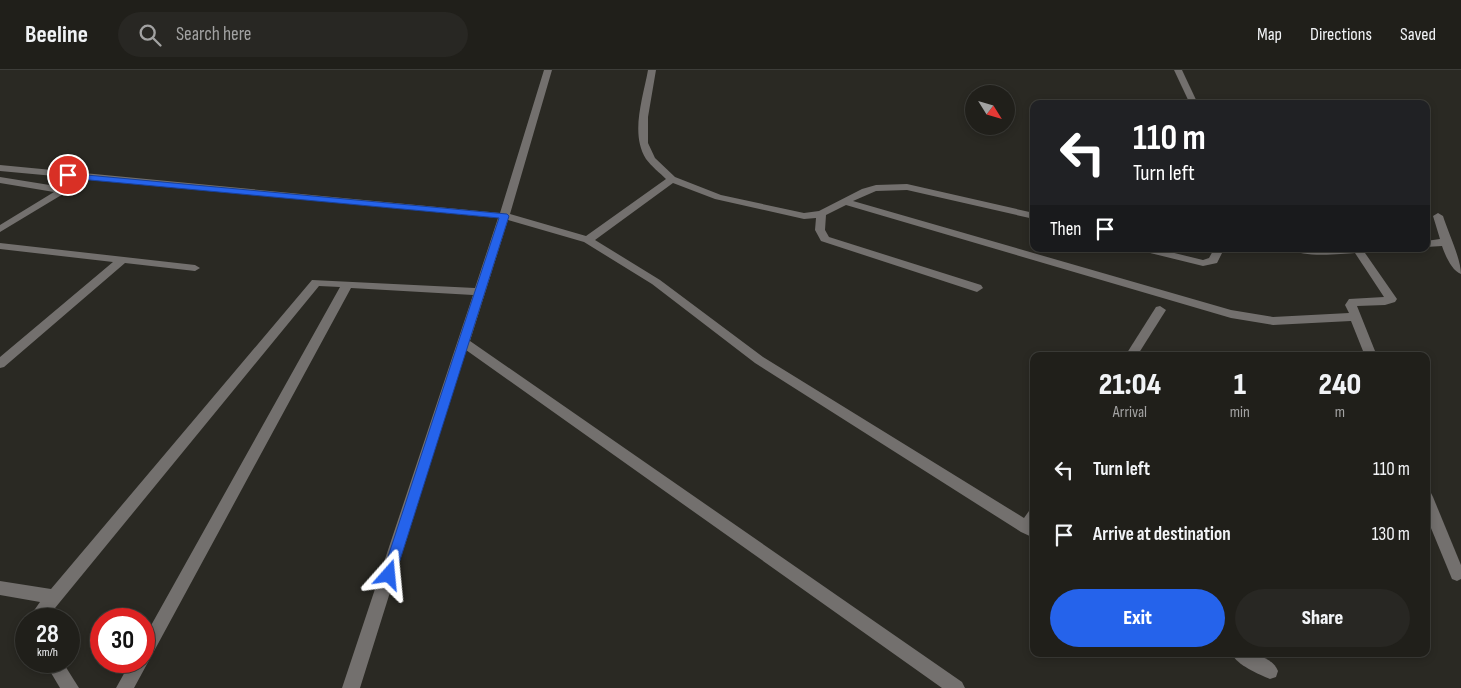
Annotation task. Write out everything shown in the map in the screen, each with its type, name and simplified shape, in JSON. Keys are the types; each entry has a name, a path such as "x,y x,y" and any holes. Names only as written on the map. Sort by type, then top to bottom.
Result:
{"street":[{"path":"351,688 480,292 548,70"},
{"path":"652,70 644,117 643,143 651,158 672,179 698,190 746,204 804,216 821,214 843,201 876,188 907,188 992,205 1030,215"},
{"path":"1178,70 1192,100"},
{"path":"0,168 504,216 588,240 656,282 759,360 1030,530"},
{"path":"0,228 85,177"},
{"path":"588,240 672,179"},
{"path":"0,180 63,190"},
{"path":"843,201 1240,316 1273,321 1355,316"},
{"path":"821,214 822,235 832,242 977,288"},
{"path":"1438,216 1454,262 1461,271"},
{"path":"1430,244 1446,242"},
{"path":"0,246 195,268"},
{"path":"1158,252 1203,263 1213,261 1218,252"},
{"path":"1359,252 1390,299 1385,302 1353,302 1351,304 1369,352"},
{"path":"0,364 121,260"},
{"path":"45,608 316,282 480,292"},
{"path":"155,634 347,284"},
{"path":"1134,352 1160,310"},
{"path":"464,342 956,688"},
{"path":"1430,507 1457,574"},
{"path":"0,588 54,597"},
{"path":"1245,657 1270,671"},
{"path":"60,673 70,688"},
{"path":"125,688 133,673"}],"route":[{"path":"68,175 504,216 389,575"}]}
